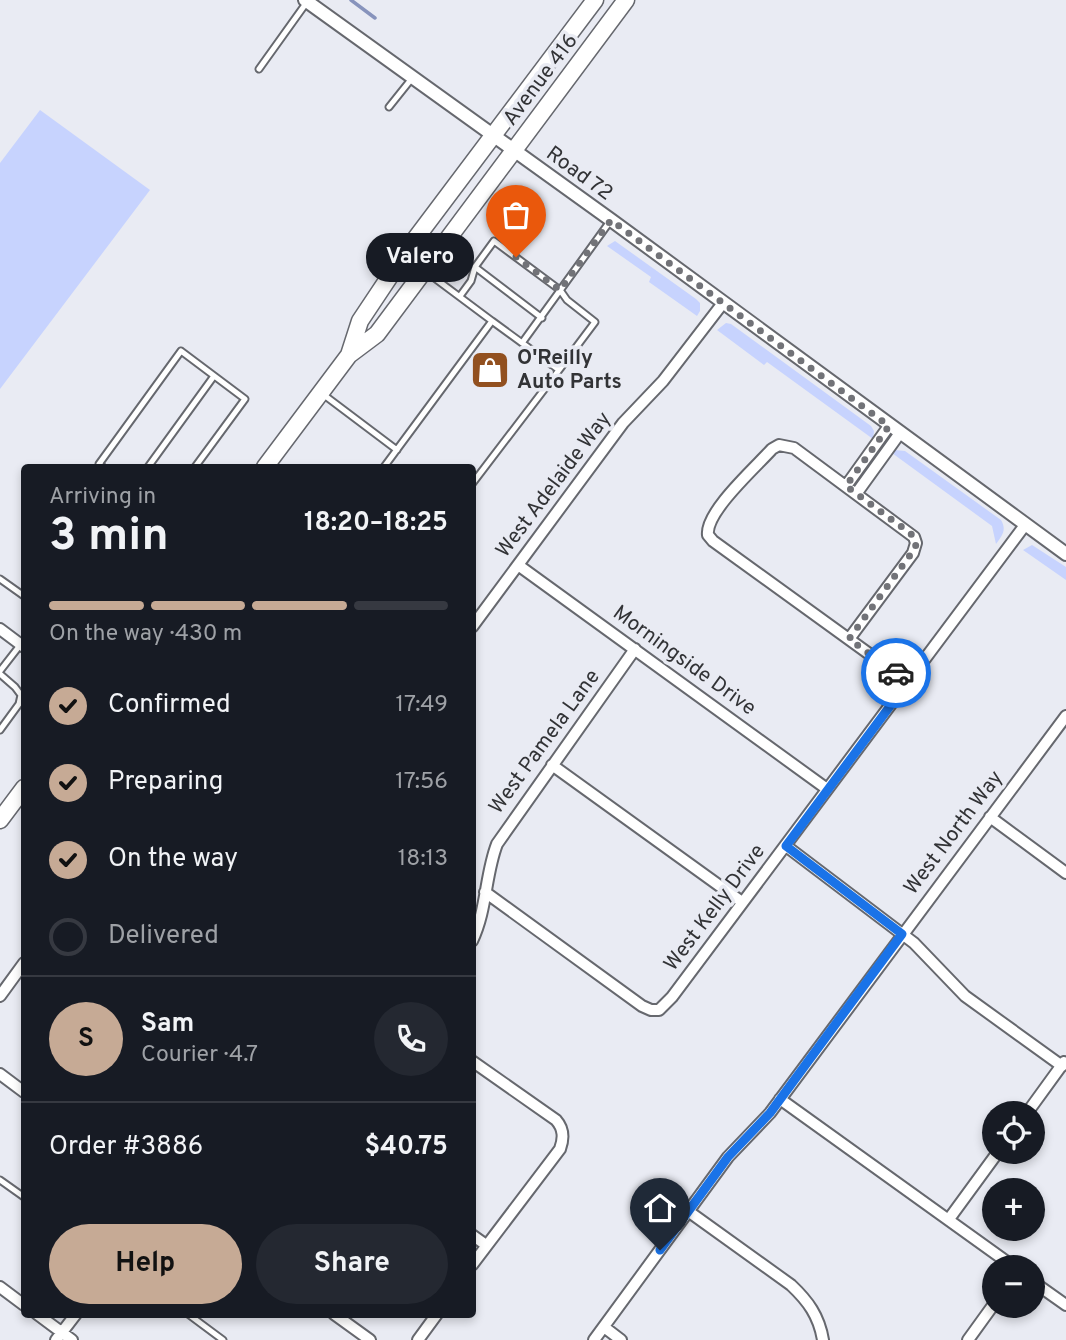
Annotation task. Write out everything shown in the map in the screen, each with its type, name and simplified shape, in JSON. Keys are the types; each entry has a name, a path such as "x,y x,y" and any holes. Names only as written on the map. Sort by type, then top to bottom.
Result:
{"main road":[{"name":"Avenue 416","path":"349,355 360,321 410,246 595,0"},
{"name":"Avenue 416","path":"349,355 377,334 626,0"},
{"path":"268,464 349,355"},
{"path":"0,820 21,792"}],"street":[{"name":"Road 72","path":"306,1 611,220 1066,554"},
{"name":"West Adelaide Way","path":"476,622 623,423 663,381 723,303"},
{"path":"846,486 895,429"},
{"path":"856,494 895,429"},
{"path":"849,639 913,553 916,543 910,533 794,448 779,446 772,449 727,498 709,522 708,535 849,639 908,682"},
{"name":"West Kelly Drive","path":"485,892 642,1006 659,1010 672,997 786,846 1025,525"},
{"name":"Morningside Drive","path":"518,565 827,789"},
{"path":"0,629 21,645"},
{"name":"West Pamela Lane","path":"476,931 483,914 490,863 497,844 635,649"},
{"name":"West North Way","path":"594,1340 728,1157 765,1119 1066,716"},
{"path":"552,765 743,902"},
{"path":"990,817 1066,873"},
{"path":"786,846 925,953 965,996 1064,1063 1036,1101"},
{"path":"0,996 21,967"},
{"path":"476,1064 556,1120 563,1132 560,1149 476,1259"},
{"path":"0,1074 21,1090"},
{"path":"780,1099 998,1255"},
{"path":"949,1219 989,1164"},
{"path":"688,1211 791,1285 806,1299 815,1313 823,1340"},
{"path":"476,1238 486,1245"},
{"path":"0,1287 21,1303"},
{"path":"1045,1290 1066,1305"},
{"path":"41,1318 59,1336 72,1340"},
{"path":"59,1336 73,1318"},
{"path":"340,1318 370,1340"},
{"path":"418,1340 434,1318"},
{"path":"968,1340 984,1318"},
{"path":"604,1327 621,1340"}],"lane":[{"path":"258,69 306,1"},
{"path":"389,107 413,77"},
{"path":"522,344 611,220"},
{"path":"460,296 471,281 475,267 494,241 560,290 566,300 595,322 476,479"},
{"path":"475,267 542,318"},
{"path":"425,271 559,370"},
{"path":"386,464 492,321"},
{"path":"99,464 181,351 246,399 197,464"},
{"path":"150,464 214,376"},
{"path":"321,392 397,450"},
{"path":"0,579 21,594"},
{"path":"0,730 19,704 21,695 0,673 21,648"},
{"path":"0,1180 21,1195"},
{"path":"193,1318 223,1340"}],"shaded area":[{"path":"40,110 150,190 0,389 0,163"},
{"path":"615,241 696,299 700,303 697,316 649,282 651,277 607,246"},
{"path":"726,323 871,426 874,431 873,439 767,362 764,365 717,330"},
{"path":"895,450 905,451 1001,520 1004,530 996,544 992,526 892,453"},
{"path":"1032,545 1066,567 1066,580 1023,550"}],"waterway":[{"path":"351,0 375,18"}],"way so far":[{"path":"516,257 560,290 611,220 889,426 846,486 910,533 914,537 916,547 849,639 896,673"}],"place":[{"name":"Valero","path":"516,257"},
{"name":"O'Reilly Auto Parts","path":"490,370"}],"route":[{"path":"660,1250 728,1157 770,1113 902,934 786,846 908,682 896,673"}]}
